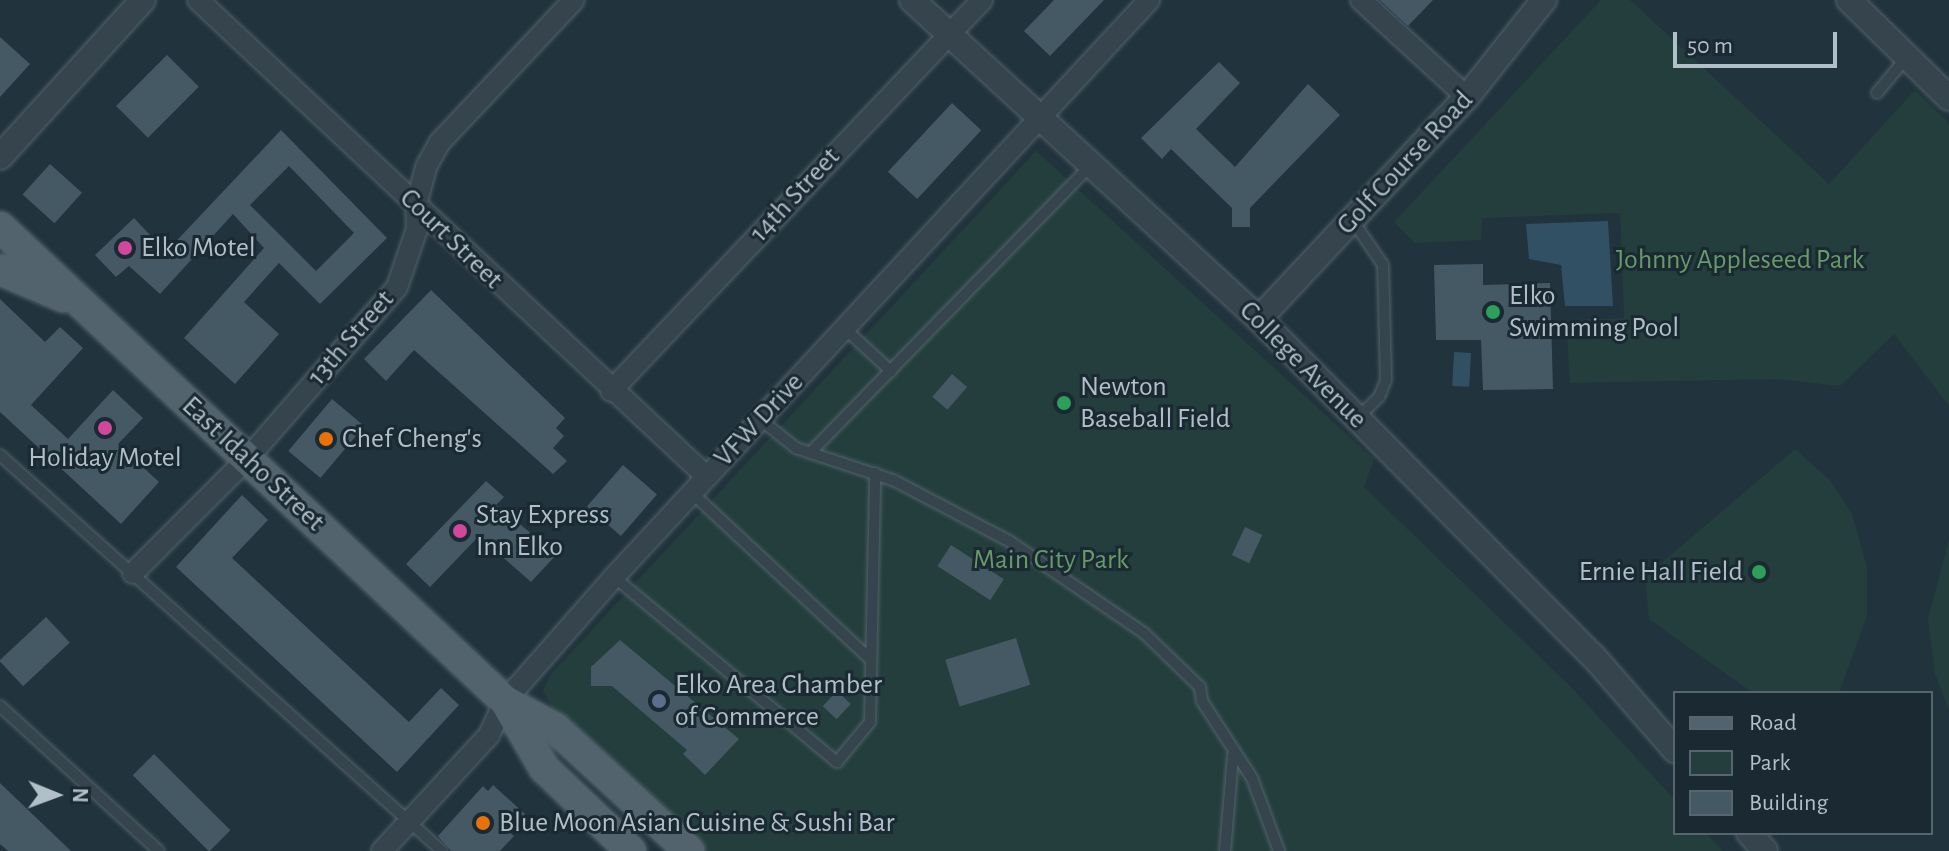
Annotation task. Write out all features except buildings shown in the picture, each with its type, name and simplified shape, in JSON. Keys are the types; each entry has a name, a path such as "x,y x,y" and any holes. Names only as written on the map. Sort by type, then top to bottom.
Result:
{"main road":[{"name":"East Idaho Street","path":"0,227 505,701 555,728 689,851"},
{"path":"0,270 86,308"},
{"name":"East Idaho Street","path":"505,701 544,768 631,851"}],"street":[{"path":"0,157 143,0"},
{"name":"Court Street","path":"198,0 611,391 706,476"},
{"name":"13th Street","path":"133,573 248,458 397,287 417,229 416,205 426,167 440,142 574,0"},
{"name":"College Avenue","path":"912,0 1259,319 1593,656 1673,748"},
{"name":"14th Street","path":"611,391 982,0"},
{"name":"VFW Drive","path":"382,851 489,735 505,701 614,577 1038,116 1149,0"},
{"path":"1361,0 1467,97"},
{"name":"Golf Course Road","path":"1259,319 1467,97 1544,0"},
{"path":"1849,0 1949,98"},
{"path":"1751,835 1765,851"}],"lane":[{"path":"1877,93 1907,57"},
{"path":"810,453 1091,165"},
{"path":"1352,220 1383,265 1386,380 1379,397 1357,418"},
{"path":"844,328 891,371"},
{"path":"761,420 791,446 875,473 1009,541 1131,622 1200,687 1202,701 1233,755 1252,778 1279,851"},
{"path":"0,455 442,851"},
{"path":"614,577 837,762 870,722 875,473"},
{"path":"691,492 871,660"},
{"path":"0,706 159,851"},
{"path":"1225,851 1233,755"}],"green space":[{"name":"Johnny Appleseed Park","path":"1601,0 1630,0 1829,184 1915,90 1949,123 1949,406 1894,334 1840,386 1778,379 1570,383 1566,320 1624,318 1620,213 1482,218 1481,240 1415,243 1394,222"},
{"name":"Main City Park","path":"1036,151 1374,459 1364,487 1572,688 1673,798 1673,835 1708,835 1723,851 706,851 551,707 543,691 550,675"},
{"name":"Ernie Hall Field","path":"1795,449 1830,480 1852,514 1867,567 1867,616 1840,691 1750,691 1649,619 1645,577"},
{"path":"1949,539 1949,710 1935,674 1928,619"}],"water":[{"path":"1608,221 1613,306 1565,306 1561,265 1529,259 1526,224"},
{"path":"1454,352 1471,353 1469,387 1452,386"}],"place":[{"name":"Elko Motel","path":"125,248"},
{"name":"Elko Swimming Pool","path":"1493,312"},
{"name":"Newton Baseball Field","path":"1064,403"},
{"name":"Holiday Motel","path":"105,428"},
{"name":"Chef Cheng's","path":"326,439"},
{"name":"Stay Express Inn Elko","path":"460,531"},
{"name":"Ernie Hall Field","path":"1759,572"},
{"name":"Elko Area Chamber of Commerce","path":"659,701"},
{"name":"Blue Moon Asian Cuisine & Sushi Bar","path":"483,823"}]}
